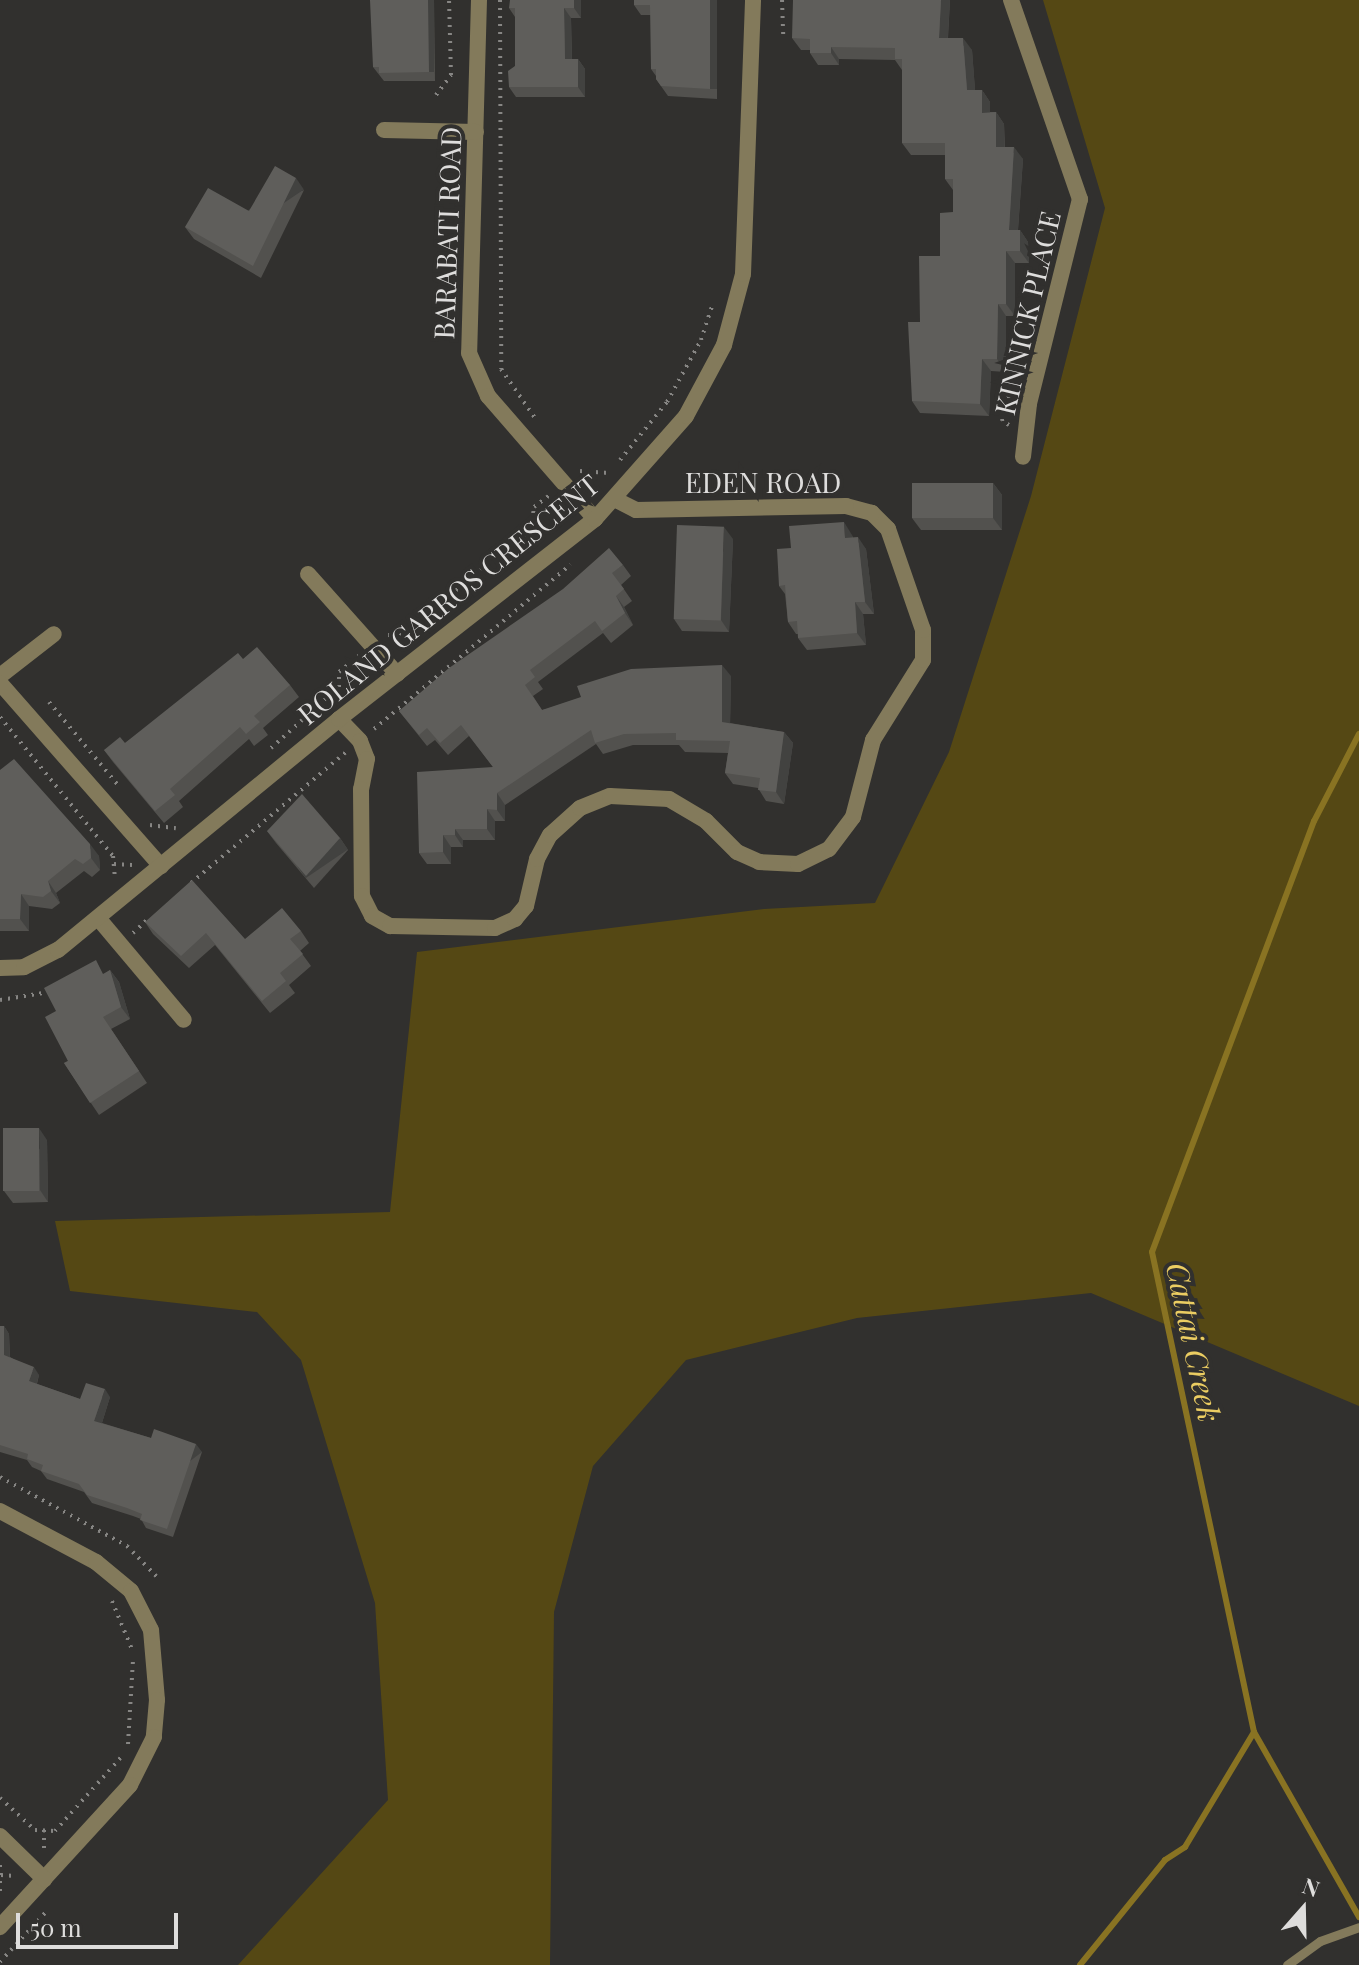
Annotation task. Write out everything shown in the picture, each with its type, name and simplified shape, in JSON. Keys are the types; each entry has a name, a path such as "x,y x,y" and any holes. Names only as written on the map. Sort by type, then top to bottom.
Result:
{"street":[{"name":"BARABATI ROAD","path":"479,0 469,353 488,396 595,519"},
{"name":"ROLAND GARROS CRESCENT","path":"0,968 41,962 339,719 595,519 616,500 686,416 736,312 743,274 753,0"},
{"name":"KINNICK PLACE","path":"1011,0 1080,199 1025,435 1023,457"},
{"path":"384,130 476,132"},
{"name":"EDEN ROAD","path":"360,741 367,759 361,789 362,896 372,916 390,926 495,928 515,919 526,906 537,859 550,835 580,808 610,796 669,799 706,821 737,852 759,862 798,864 829,849 853,817 873,740 923,660 923,630 888,529 872,513 846,506 636,510 616,500"},
{"path":"308,574 397,674"},
{"path":"0,676 54,634"},
{"path":"0,683 161,866"},
{"path":"339,719 360,741"},
{"path":"98,918 184,1020"},
{"path":"0,1511 115,1576 142,1610 155,1652 156,1718 148,1753 122,1794 0,1927"},
{"path":"0,1836 44,1879"}],"lane":[{"path":"1287,1965 1320,1941 1359,1927"}],"path":[{"path":"436,95 451,75 449,0"},
{"path":"500,0 501,369 540,424"},
{"path":"782,0 783,35"},
{"path":"570,459 580,471 607,475 667,402 701,340 715,300"},
{"path":"1022,348 1002,421 1025,435"},
{"path":"269,750 339,687 339,672 386,635 400,636 531,529 534,507 580,471"},
{"path":"179,893 576,560"},
{"path":"49,702 123,791"},
{"path":"0,717 113,856 115,879 104,888"},
{"path":"141,814 150,825 173,830 185,820"},
{"path":"119,944 155,913"},
{"path":"0,1000 53,992"},
{"path":"0,1477 127,1546 157,1577"},
{"path":"0,1798 35,1830 55,1831 128,1750 134,1655 112,1601 102,1592"},
{"path":"0,1865 0,1892"},
{"path":"0,1962 46,1912"}],"shaded area":[{"path":"1043,0 1359,0 1359,1406 1091,1293 857,1318 686,1360 593,1466 554,1612 550,1965 238,1965 388,1800 375,1603 301,1360 257,1312 70,1291 55,1221 390,1212 417,952 764,909 875,903 949,752 1031,496 1105,208"}],"building":[{"path":"370,0 428,0 429,72 379,73 379,67 373,67"},
{"path":"510,0 574,0 574,8 564,8 565,59 578,59 578,87 509,87 508,71 515,66 515,8 509,8"},
{"path":"634,0 710,0 710,89 661,86 656,79 656,69 651,69 650,5 634,5"},
{"path":"793,0 941,0 939,38 963,38 967,90 982,90 982,113 996,112 996,147 1014,147 1009,230 1020,230 1020,251 1006,251 1006,304 998,304 997,359 982,359 980,404 912,401 908,322 920,322 919,256 940,256 940,213 953,212 953,179 945,179 945,143 902,143 902,59 895,59 895,48 831,47 831,53 810,53 810,39 792,38"},
{"path":"275,166 296,178 253,266 185,227 208,188 249,211"},
{"path":"912,483 993,483 993,518 912,518"},
{"path":"844,522 845,538 858,537 865,602 855,602 857,633 798,638 797,621 788,622 785,585 779,586 777,549 791,548 789,526"},
{"path":"677,525 724,527 721,621 674,619"},
{"path":"609,548 623,565 612,573 624,589 616,596 625,613 602,631 595,621 530,670 535,677 525,685 542,710 581,697 577,686 631,669 722,665 722,722 784,732 776,792 758,790 760,778 725,773 730,741 676,740 676,733 624,734 595,743 591,730 497,793 497,810 487,809 487,829 455,829 455,835 443,835 443,852 419,853 417,772 493,767 461,725 440,743 427,728 419,735 399,711 449,668 563,589"},
{"path":"257,647 290,685 254,716 260,722 246,734 240,727 170,789 175,795 155,811 104,750 120,737 125,743 238,653 243,659"},
{"path":"14,759 90,844 91,858 83,864 75,859 48,881 51,891 43,897 21,894 20,919 0,919 0,770"},
{"path":"302,794 340,838 306,876 267,831"},
{"path":"192,880 245,939 282,908 301,931 290,939 303,954 280,973 286,981 262,1001 206,933 181,956 145,922"},
{"path":"96,960 103,974 110,970 121,1007 103,1017 139,1071 90,1103 64,1063 68,1061 45,1017 56,1011 44,988"},
{"path":"3,1128 39,1128 39,1191 3,1191"},
{"path":"0,1326 4,1326 4,1355 34,1367 29,1381 80,1399 86,1383 105,1389 94,1421 151,1438 154,1429 196,1444 167,1529 140,1520 142,1514 87,1495 79,1484 41,1471 43,1465 27,1459 28,1454 0,1445"}],"waterway":[{"name":"Cattai Creek","path":"1359,734 1314,821 1152,1252 1254,1732 1359,1917"},
{"path":"1080,1965 1165,1860 1185,1847 1254,1732"}]}
